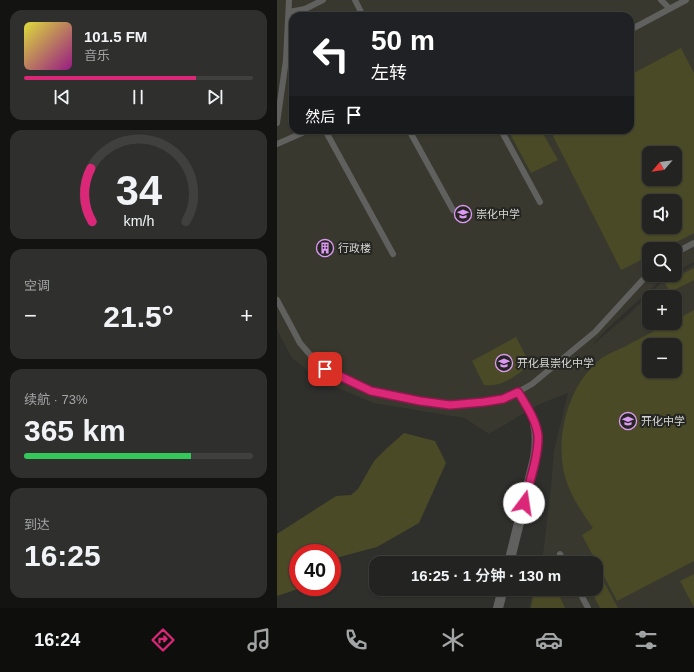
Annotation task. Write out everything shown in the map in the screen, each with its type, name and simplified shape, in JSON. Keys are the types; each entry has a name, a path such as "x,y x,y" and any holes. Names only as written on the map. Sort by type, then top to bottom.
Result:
{"street":[{"path":"511,556 538,444 538,434 535,424"},
{"path":"498,608 501,596"}],"lane":[{"path":"277,123 286,60 289,0"},
{"path":"303,12 323,0"},
{"path":"355,0 361,12"},
{"path":"661,0 669,8"},
{"path":"634,28 686,0"},
{"path":"277,144 300,134"},
{"path":"327,134 393,254"},
{"path":"411,134 453,210"},
{"path":"503,134 540,202"},
{"path":"682,249 694,243"},
{"path":"277,300 300,343 325,369 371,391 420,401 450,405 503,399 532,384 595,332 642,281"},
{"path":"518,392 535,424"},
{"path":"581,596 587,608"}],"shaded area":[{"name":"崇化中学","path":"277,0 694,0 694,262 682,268 682,242 642,242 642,282 659,282 650,290 642,290 642,297 609,327 590,347 642,301 642,330 682,330 682,290 654,290 662,282 682,282 682,271 694,265 694,608 529,608 532,596 603,596 603,556 543,556 554,450 568,393 540,404 489,434 464,418 374,403 321,381 292,358 277,330"},
{"path":"681,48 694,73 694,233 677,242 642,242 642,260 621,270 552,134 634,134 634,73"},
{"path":"510,134 543,134 558,160 531,173"},
{"path":"694,268 694,280 674,290 669,290 665,283 682,282 682,274"},
{"name":"开化中学","path":"694,310 694,561 617,601 603,575 603,556 593,556 582,535 593,528 575,500 565,476 563,468 562,438 568,408 582,380 591,368 602,358 657,330 682,330 682,316"},
{"path":"516,337 530,364 518,374 502,383 484,385 472,361"},
{"path":"404,433 435,441 446,463 419,523 377,547 341,557 341,544 289,544 289,592 277,596 277,534 336,496 351,495 358,489 374,461"},
{"path":"694,574 694,607 680,581"},
{"path":"603,580 618,608 600,608 594,596 603,596"},
{"path":"533,596 559,596 565,608 531,608"}],"place":[{"name":"崇化中学","path":"463,214"},
{"name":"行政楼","path":"325,248"},
{"name":"开化县崇化中学","path":"504,363"},
{"name":"开化中学","path":"628,421"}],"route":[{"path":"325,369 371,391 420,401 450,405 503,399 518,392 532,416 538,434 538,444 524,503"}]}
